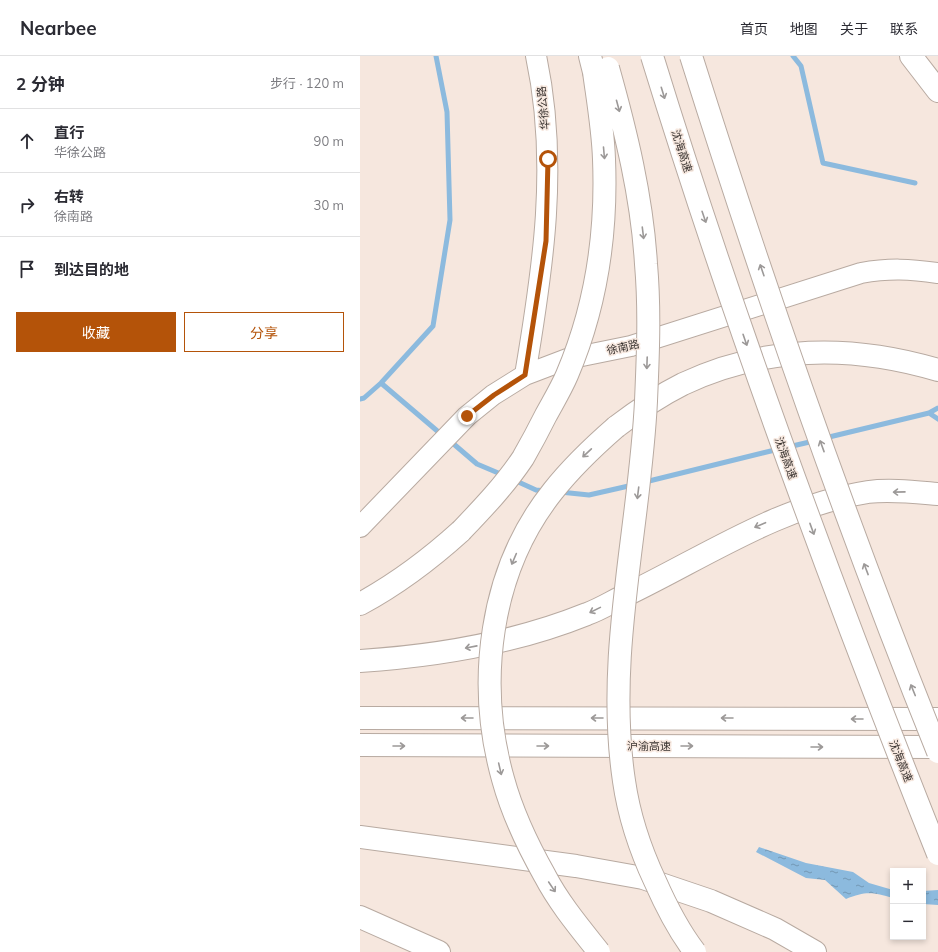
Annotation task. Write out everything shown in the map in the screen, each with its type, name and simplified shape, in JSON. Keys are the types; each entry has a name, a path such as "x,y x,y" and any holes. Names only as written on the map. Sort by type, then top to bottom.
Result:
{"highway":[{"name":"沈海高速","path":"652,56 677,138 771,417 866,674 938,854"},
{"path":"691,56 814,423 858,548 938,752"},
{"path":"912,56 938,82"},
{"path":"912,56 938,91"},
{"path":"360,604 389,589 435,554 461,532 494,497 523,458 566,375 583,330 594,289 601,245 604,202 604,158 599,63"},
{"path":"599,63 632,161 646,263 649,314 646,401 639,489 621,628 619,728 624,781 632,821 646,862 664,901 695,952"},
{"path":"599,952 575,921 545,877 523,832 503,780 494,744 490,708 489,665 495,622 505,581 525,535 552,492 584,455 616,427 648,404 682,384 719,369 759,358 842,351 884,356 932,368"},
{"path":"360,661 441,653 515,638 559,624 588,614 656,580 755,527 792,512 829,501 869,492 938,494"},
{"path":"360,718 938,719"},
{"name":"沪渝高速","path":"360,746 938,747"},
{"path":"360,837 576,866 643,878 711,901 775,929 815,952"},
{"path":"360,917 439,952"}],"street":[{"name":"华徐公路","path":"525,375 546,241 548,159 540,76 536,56"},
{"name":"徐南路","path":"360,527 467,416 494,395 525,375 567,359 638,344 861,273 886,269 912,269 938,273"}],"water":[{"path":"759,847 806,863 853,872 869,883 890,889 890,897 869,893 846,899 825,880 806,878 756,852"},
{"path":"938,890 938,905 926,904 926,891"}],"waterway":[{"path":"360,399 364,398 381,383 433,326 450,220 447,112 436,56"},
{"path":"793,56 801,66 823,163 915,183"},
{"path":"381,383 442,435"},
{"path":"825,438 929,413 938,408"},
{"path":"929,413 938,419"},
{"path":"449,440 477,464 503,475"},
{"path":"788,447 814,441"},
{"path":"645,482 779,449"},
{"path":"514,480 536,490 546,491"},
{"path":"560,492 589,495 633,485"}],"route":[{"path":"467,416 494,395 525,375 546,241 548,159"}]}
